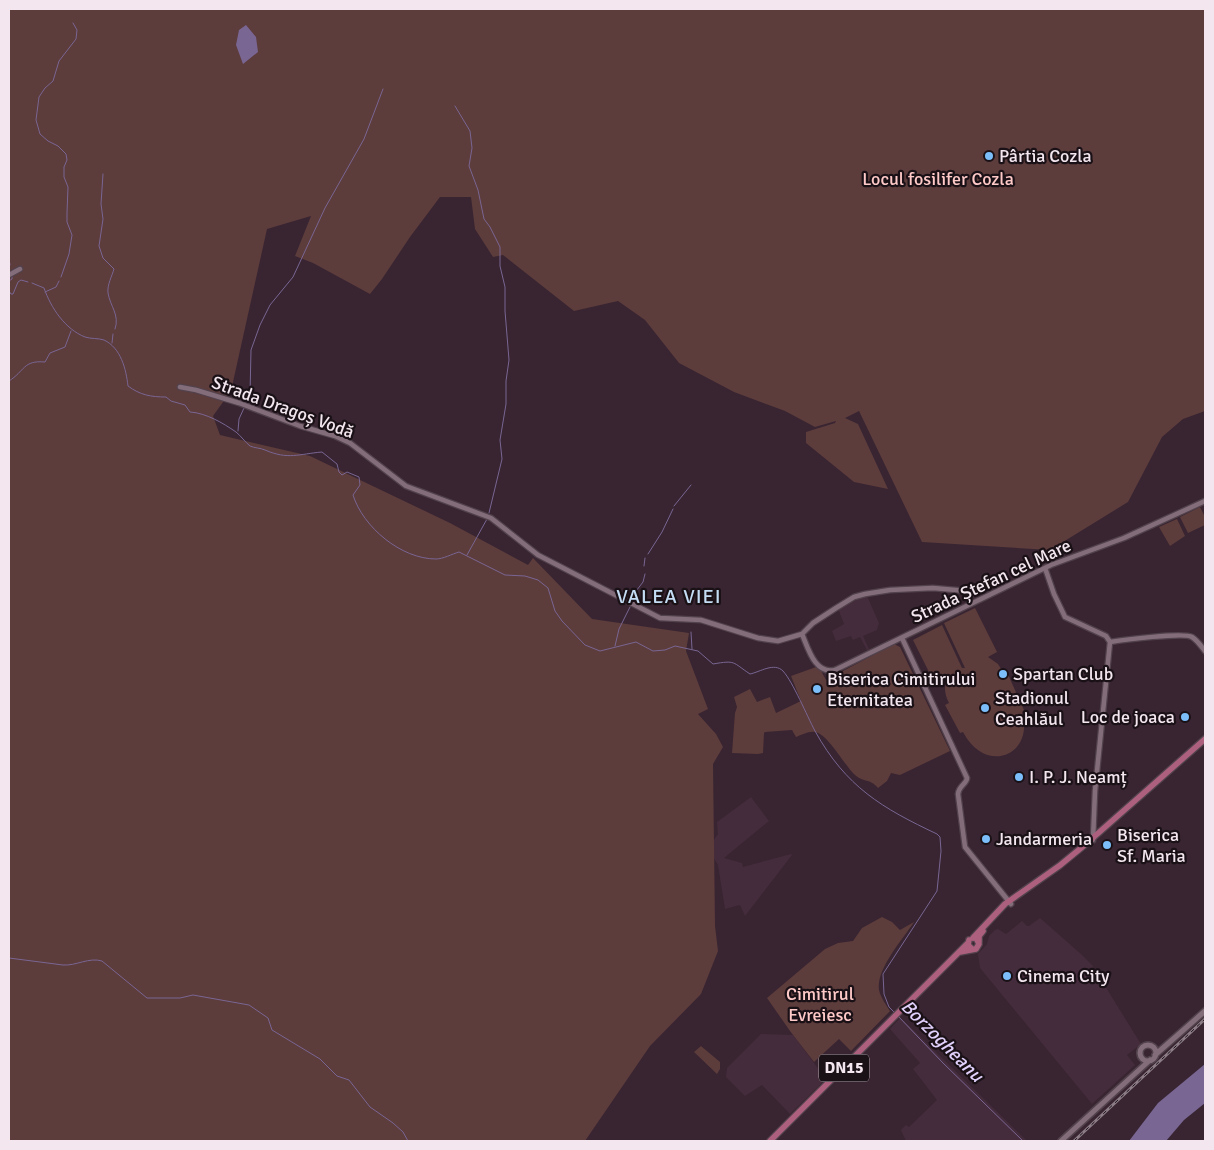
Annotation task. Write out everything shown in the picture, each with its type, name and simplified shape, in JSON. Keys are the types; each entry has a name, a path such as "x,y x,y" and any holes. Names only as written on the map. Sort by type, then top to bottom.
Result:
{"main road":[{"name":"DN15","path":"1093,839 1205,739"},
{"name":"DN15","path":"770,1141 1010,903 1093,839 1205,743"},
{"name":"DN15","path":"958,953 978,947 981,934 1010,903"},
{"path":"972,949 968,947 970,941 979,942"},
{"path":"1061,1141 1205,1011"},
{"path":"1137,1071 1142,1048 1146,1045 1158,1046 1167,1044"},
{"path":"1151,1046 1155,1051 1155,1055"},
{"path":"1141,1056 1146,1060 1150,1060"}],"street":[{"path":"9,275 20,269"},
{"name":"Strada Dragoș Vodă","path":"180,387 239,403 350,443 406,486 492,518 538,555 654,616 669,619 701,620 773,641 785,640 802,634 813,623 836,608 865,594 889,590 933,588 967,591 972,594"},
{"name":"Strada Ștefan cel Mare","path":"802,634 817,666 825,670 835,670 1045,568 1124,538 1205,501"},
{"path":"1045,568 1065,617 1106,636 1110,642 1095,791 1093,839"},
{"path":"1110,642 1170,636 1192,637 1205,651"},
{"path":"902,638 968,778 959,788 958,794 964,847 1010,903"}],"shaded area":[{"path":"246,25 256,37 258,52 243,64 236,45 239,30"},
{"path":"867,596 879,623 877,630 863,636 869,649 867,650 860,637 853,640 851,636 836,641 832,631 844,624 839,607"},
{"path":"751,797 769,821 724,858 742,863 743,867 792,855 745,916 740,905 725,909 718,865 710,852 710,846 718,834 717,822"},
{"path":"1040,918 1092,965 1141,1044 1127,1055 1135,1065 1092,1104 980,968 978,954 987,944 989,936 995,930 998,929 1006,934 1022,921 1029,926"},
{"path":"901,1017 1027,1141 906,1141 901,1130 906,1125 909,1127 937,1100 913,1069 920,1063 890,1029"},
{"path":"761,1034 793,1035 826,1079 790,1114 762,1085 745,1096 726,1077 727,1068"},
{"path":"1205,1064 1205,1103 1184,1120 1166,1141 1129,1141 1158,1103"}],"green space":[{"name":"Locul fosilifer Cozla","path":"9,9 1205,9 1205,411 1183,419 1162,437 1128,502 1050,550 922,542 859,411 845,418 858,424 888,489 854,482 806,443 806,432 835,423 836,421 815,427 785,411 734,392 679,363 645,320 618,301 574,311 503,255 493,257 475,229 471,197 440,197 370,294 313,263 295,256 311,216 267,229 231,391 213,416 220,435 310,456 450,523 528,565 533,558 592,619 689,633 686,651 708,709 698,714 716,734 723,747 713,764 715,926 718,951 701,994 650,1046 585,1141 9,1141"},
{"path":"1200,507 1205,517 1205,525 1188,533 1180,517"},
{"path":"1177,519 1185,536 1170,546 1159,527"},
{"name":"Stadionul Ceahlăul","path":"975,608 997,652 988,657 998,664 1003,672 1006,670 1024,710 1022,712 1024,727 1021,739 1015,749 1006,755 995,756 984,753 973,746 963,732 960,733 945,705 949,703 945,689 950,675 934,682 913,640 942,625 962,668 965,668 944,623"},
{"path":"894,644 900,647 950,751 900,775 891,773 887,781 878,788 855,775 825,738 815,732 796,737 792,730 765,732 763,753 732,753 737,707 734,697 750,689 757,702 770,697 776,713 801,701 791,676 816,667 820,669 826,680"},
{"name":"Cimitirul Evreiesc","path":"882,917 892,922 900,930 914,922 897,945 886,964 879,982 880,993 890,1011 851,1051 839,1039 814,1062 767,998 825,949 838,943 853,941 862,928"},
{"path":"701,1046 720,1062 720,1069 717,1074 694,1052"}],"waterway":[{"path":"61,277 69,254 72,235 67,222 68,187 64,177 64,167 67,160 66,154 58,146 40,134 36,120 39,97 53,81 59,61 76,39 77,30 73,23"},
{"path":"246,403 250,395 251,350 260,325 270,305 293,277 325,208 364,139 383,89"},
{"path":"455,106 470,131 472,148 469,166 478,190 484,219 500,247 500,266 505,287 509,360 506,381 506,404 500,440 502,459 489,513"},
{"path":"103,174 101,204 103,219 99,246 103,258 114,269 108,290 116,315 115,329"},
{"path":"9,261 9,269"},
{"path":"9,281 12,279 12,276"},
{"path":"9,291 13,294 18,282 21,280 28,282"},
{"path":"45,292 56,287 59,281"},
{"path":"32,283 44,288 55,310 71,329 85,337 104,340 115,348 122,360 128,386 132,389 146,395 166,397 171,401 185,405 190,412 214,419 236,432 252,447 287,456 322,452 337,464 342,475 347,472 359,477 360,485 353,495 358,507 374,529 385,539 410,554 423,558 439,559 459,552 505,575 525,576 538,580 548,588 555,611 562,621 585,645 600,651 636,642 653,651 665,650 675,646 698,651 713,664 733,663 750,674 771,667 779,668 783,671 815,731 839,767 867,794 882,805 940,837 941,851 937,891 883,974 884,994 889,1007 895,1013"},
{"path":"9,381 28,364 45,362 50,353 65,347 71,331"},
{"path":"112,343 113,334"},
{"path":"238,431 239,419 244,408"},
{"path":"674,506 691,485"},
{"path":"648,554 662,532 673,509"},
{"path":"467,555 487,519"},
{"path":"644,566 645,558"},
{"path":"634,600 633,595 643,582 645,574"},
{"path":"615,646 619,629 630,607"},
{"path":"691,632 692,649"},
{"path":"9,958 63,965 97,960 102,961 147,998 180,998 193,995 249,1005 268,1018 272,1030 320,1059 337,1076 349,1080 370,1107 393,1123 403,1132 408,1141"},
{"name":"Borzogheanu","path":"898,1016 1023,1141"}],"railway":[{"path":"1074,1141 1205,1019"}],"place":[{"name":"Pârtia Cozla","path":"989,156"},
{"name":"Spartan Club","path":"1003,674"},
{"name":"Biserica Cimitirului Eternitatea","path":"817,689"},
{"name":"Stadionul Ceahlăul","path":"985,708"},
{"name":"Loc de joaca","path":"1185,717"},
{"name":"I. P. J. Neamț","path":"1019,777"},
{"name":"Jandarmeria","path":"986,839"},
{"name":"Biserica Sf. Maria","path":"1107,845"},
{"name":"Cinema City","path":"1007,976"}],"district":[{"name":"VALEA VIEI","path":"669,596"}]}
